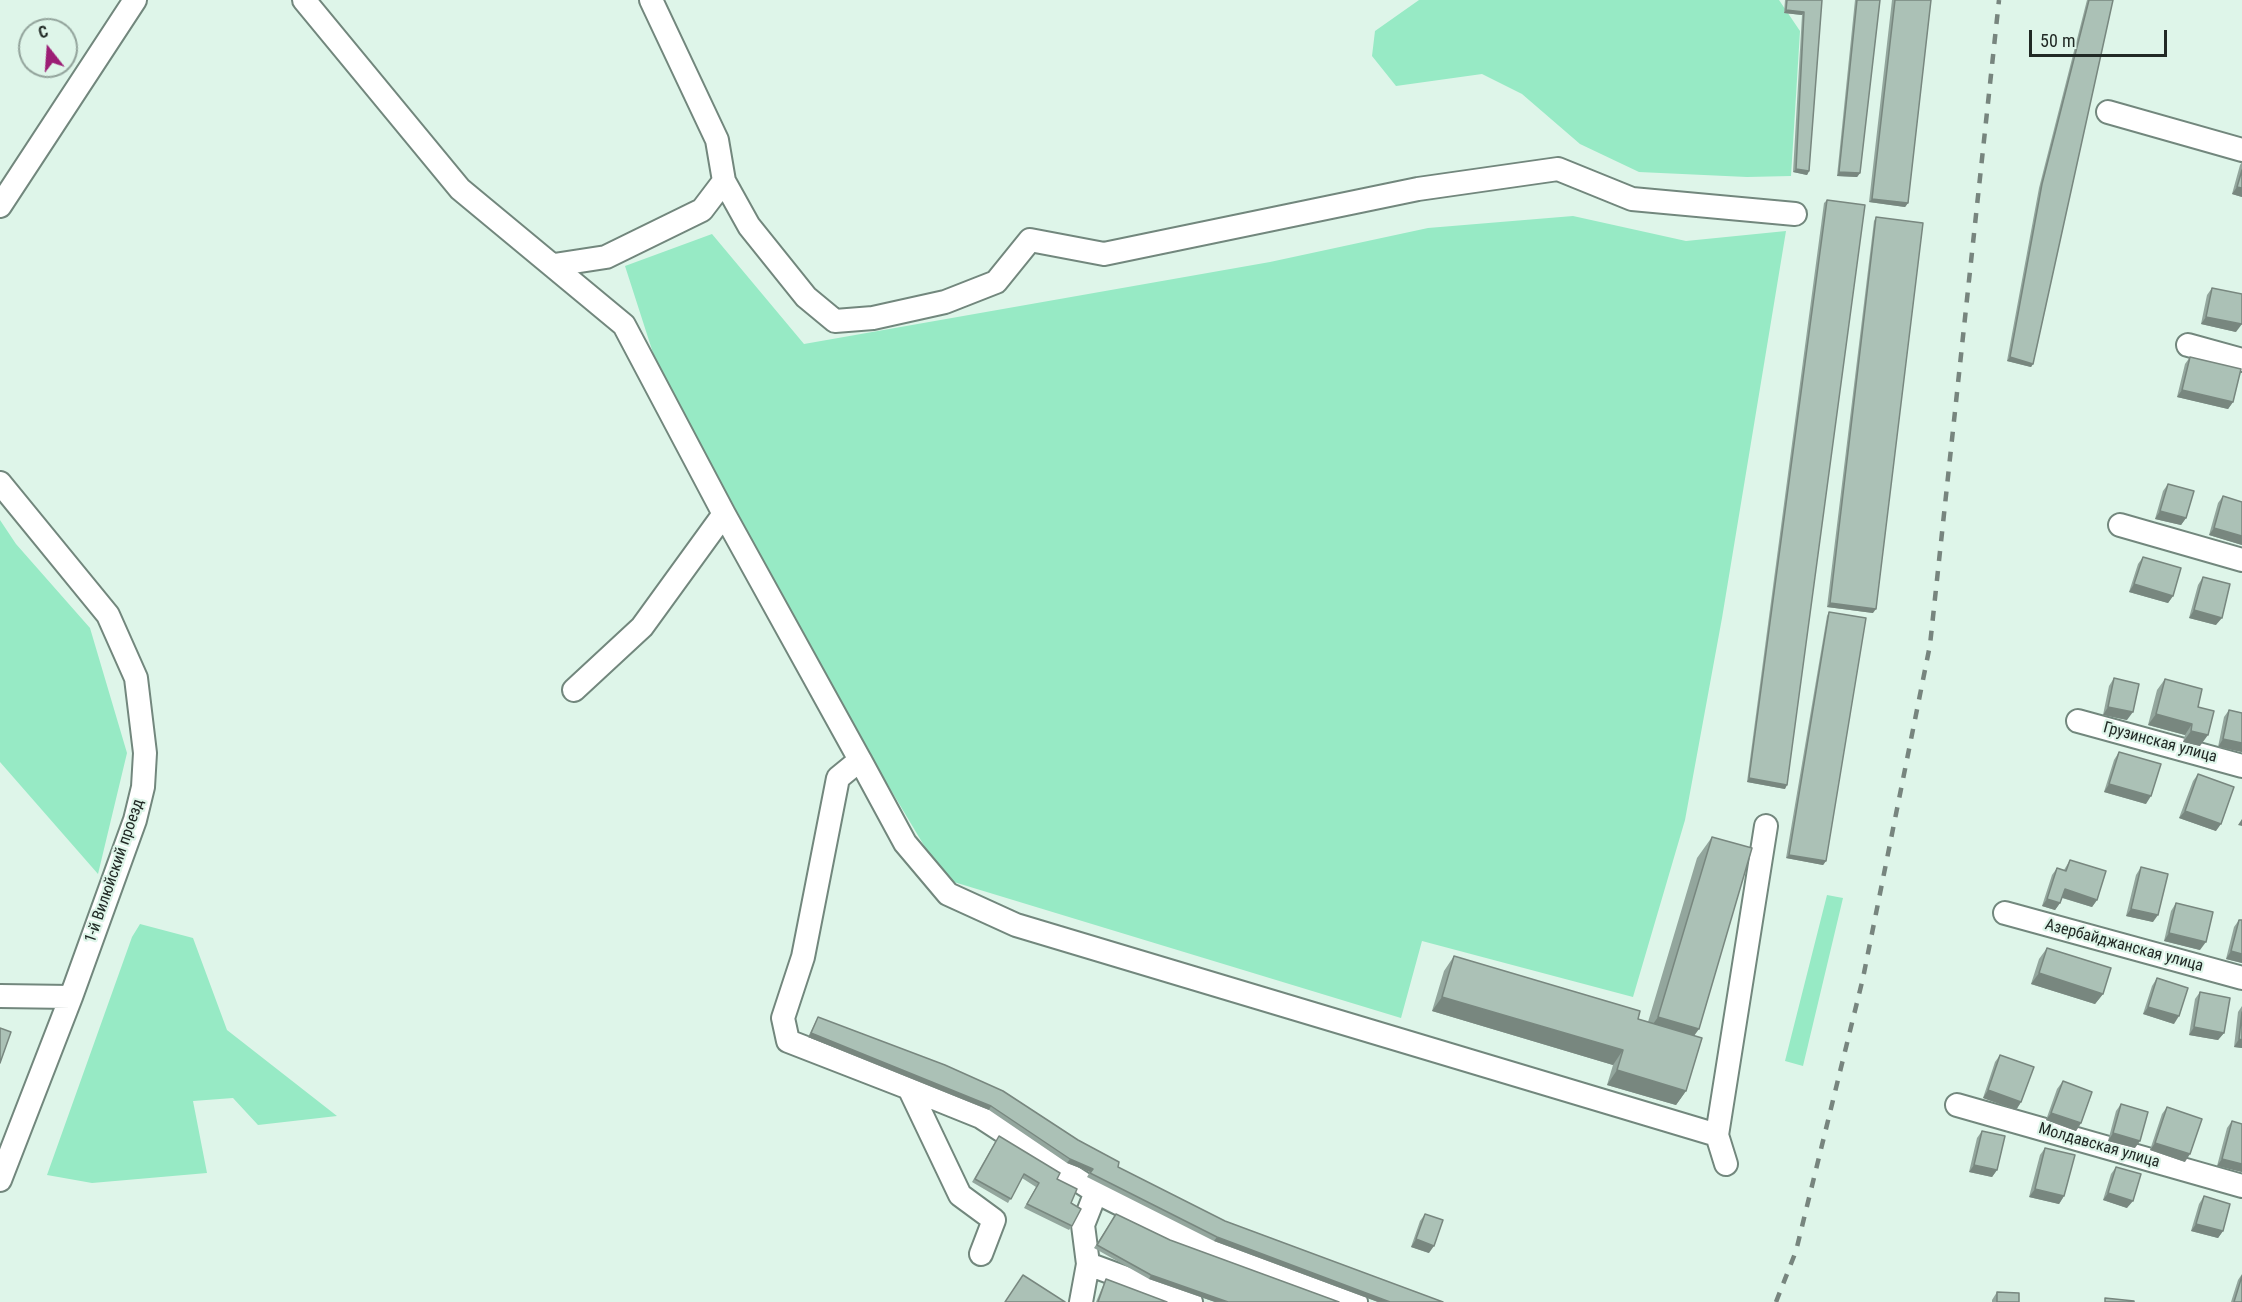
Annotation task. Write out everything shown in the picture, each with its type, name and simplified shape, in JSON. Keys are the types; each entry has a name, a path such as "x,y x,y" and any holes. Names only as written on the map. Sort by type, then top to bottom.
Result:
{"street":[{"path":"0,206 135,0"},
{"path":"304,0 460,189 624,325 724,514 905,843 948,894 1016,925 1717,1134"},
{"path":"651,0 717,141 724,181 750,226 806,297 835,321 873,318 945,302 996,282 1030,240 1104,254 1418,189 1558,169 1632,199 1795,214"},
{"path":"2118,116 2242,150"},
{"path":"554,265 606,257 702,210 724,181"},
{"path":"2188,345 2242,360"},
{"name":"1-й Вилюйский проезд","path":"0,483 108,615 136,678 145,753 143,787 135,820 71,997 0,1180"},
{"path":"574,690 642,627 724,514"},
{"path":"2120,525 2242,560"},
{"name":"Грузинская улица","path":"2078,721 2242,766"},
{"path":"860,760 838,778 803,957 783,1018 788,1041 981,1117 1096,1192 1237,1259 1356,1302"},
{"path":"1726,1164 1717,1134 1766,826"},
{"name":"Азербайджанская улица","path":"2005,914 2242,978"},
{"path":"0,996 71,997"},
{"path":"909,1088 960,1195 994,1220 981,1254"},
{"name":"Молдавская улица","path":"1957,1105 2242,1186"},
{"path":"1081,1302 1088,1263 1083,1225 1096,1192"},
{"path":"1088,1263 1191,1302"}],"green space":[{"path":"1419,0 1779,0 1800,31 1791,176 1747,177 1639,172 1580,144 1522,94 1482,74 1396,86 1372,56 1375,31"},
{"path":"1573,216 1686,241 1786,231 1722,618 1685,820 1633,997 1422,941 1401,1018 944,879 799,636 663,384 625,266 712,234 804,344 1270,262 1428,228"},
{"path":"0,520 16,544 90,628 127,753 98,874 0,762"},
{"path":"1827,895 1843,898 1803,1066 1785,1061"},
{"path":"140,924 193,938 227,1030 337,1116 258,1125 233,1098 193,1101 207,1173 92,1183 47,1175 132,937"}],"building":[{"path":"1787,0 1822,0 1809,171 1796,169 1804,12 1786,10"},
{"path":"1857,0 1880,0 1860,173 1839,172"},
{"path":"1895,0 1931,0 1908,203 1872,199"},
{"path":"2089,0 2113,0 2033,364 2010,357 2042,184"},
{"path":"2242,170 2242,188 2237,187"},
{"path":"1827,200 1865,205 1787,785 1749,778"},
{"path":"1876,217 1923,223 1876,609 1830,603"},
{"path":"2212,288 2242,294 2242,324 2206,317"},
{"path":"2190,357 2241,369 2233,402 2182,390"},
{"path":"2168,484 2194,491 2186,518 2160,511"},
{"path":"2223,496 2242,502 2242,536 2214,528"},
{"path":"2143,557 2181,568 2173,596 2134,584"},
{"path":"2203,577 2230,584 2222,618 2194,610"},
{"path":"1829,612 1866,618 1826,861 1789,855"},
{"path":"2114,678 2139,684 2133,712 2108,707"},
{"path":"2165,679 2202,689 2198,707 2214,711 2208,735 2191,731 2192,724 2156,714"},
{"path":"2229,710 2242,713 2242,743 2223,739"},
{"path":"2119,752 2161,764 2151,796 2109,784"},
{"path":"2198,774 2234,787 2221,824 2185,811"},
{"path":"1712,837 1752,848 1699,1029 1658,1017"},
{"path":"2070,860 2106,871 2097,900 2065,889 2060,903 2047,899 2057,868 2066,871"},
{"path":"2141,867 2168,874 2158,915 2131,909"},
{"path":"2176,903 2213,912 2206,942 2169,933"},
{"path":"2239,920 2242,920 2242,954 2231,951"},
{"path":"2047,948 2111,968 2103,994 2039,973"},
{"path":"1454,956 1640,1011 1638,1019 1702,1038 1686,1091 1617,1070 1623,1050 1442,997"},
{"path":"2157,978 2188,988 2179,1016 2148,1007"},
{"path":"2200,992 2230,998 2224,1033 2194,1027"},
{"path":"2242,1012 2242,1040 2239,1039"},
{"path":"818,1017 945,1065 1003,1091 1078,1140 1119,1162 1118,1167 1225,1221 1443,1302 1390,1302 1217,1237 1090,1173 1093,1169 1070,1159 991,1106 811,1033"},
{"path":"0,1028 11,1032 0,1063"},
{"path":"2000,1055 2034,1067 2021,1102 1988,1090"},
{"path":"2063,1081 2092,1092 2081,1123 2051,1113"},
{"path":"2121,1104 2148,1112 2140,1141 2113,1133"},
{"path":"2167,1107 2202,1119 2190,1154 2155,1143"},
{"path":"2232,1121 2242,1124 2242,1164 2222,1159"},
{"path":"1982,1131 2005,1136 1997,1170 1974,1165"},
{"path":"999,1136 1060,1173 1057,1179 1077,1189 1071,1203 1081,1209 1072,1226 1027,1204 1039,1183 1024,1174 1011,1199 975,1179"},
{"path":"2045,1148 2075,1155 2064,1196 2035,1189"},
{"path":"2116,1167 2141,1174 2133,1201 2108,1193"},
{"path":"2204,1196 2230,1204 2223,1231 2196,1224"},
{"path":"1116,1214 1170,1240 1339,1302 1228,1302 1151,1275 1097,1245"},
{"path":"1425,1214 1443,1220 1434,1246 1416,1239"},
{"path":"1023,1275 1065,1302 1005,1302"},
{"path":"2242,1276 2242,1302 2234,1302"},
{"path":"1106,1279 1167,1302 1098,1302"},
{"path":"1997,1292 2019,1293 2019,1302 1997,1302"},
{"path":"2105,1298 2134,1301 2134,1302 2105,1302"}],"railway":[{"path":"1776,1302 1796,1251 1863,978 1930,645 1999,0"}]}
